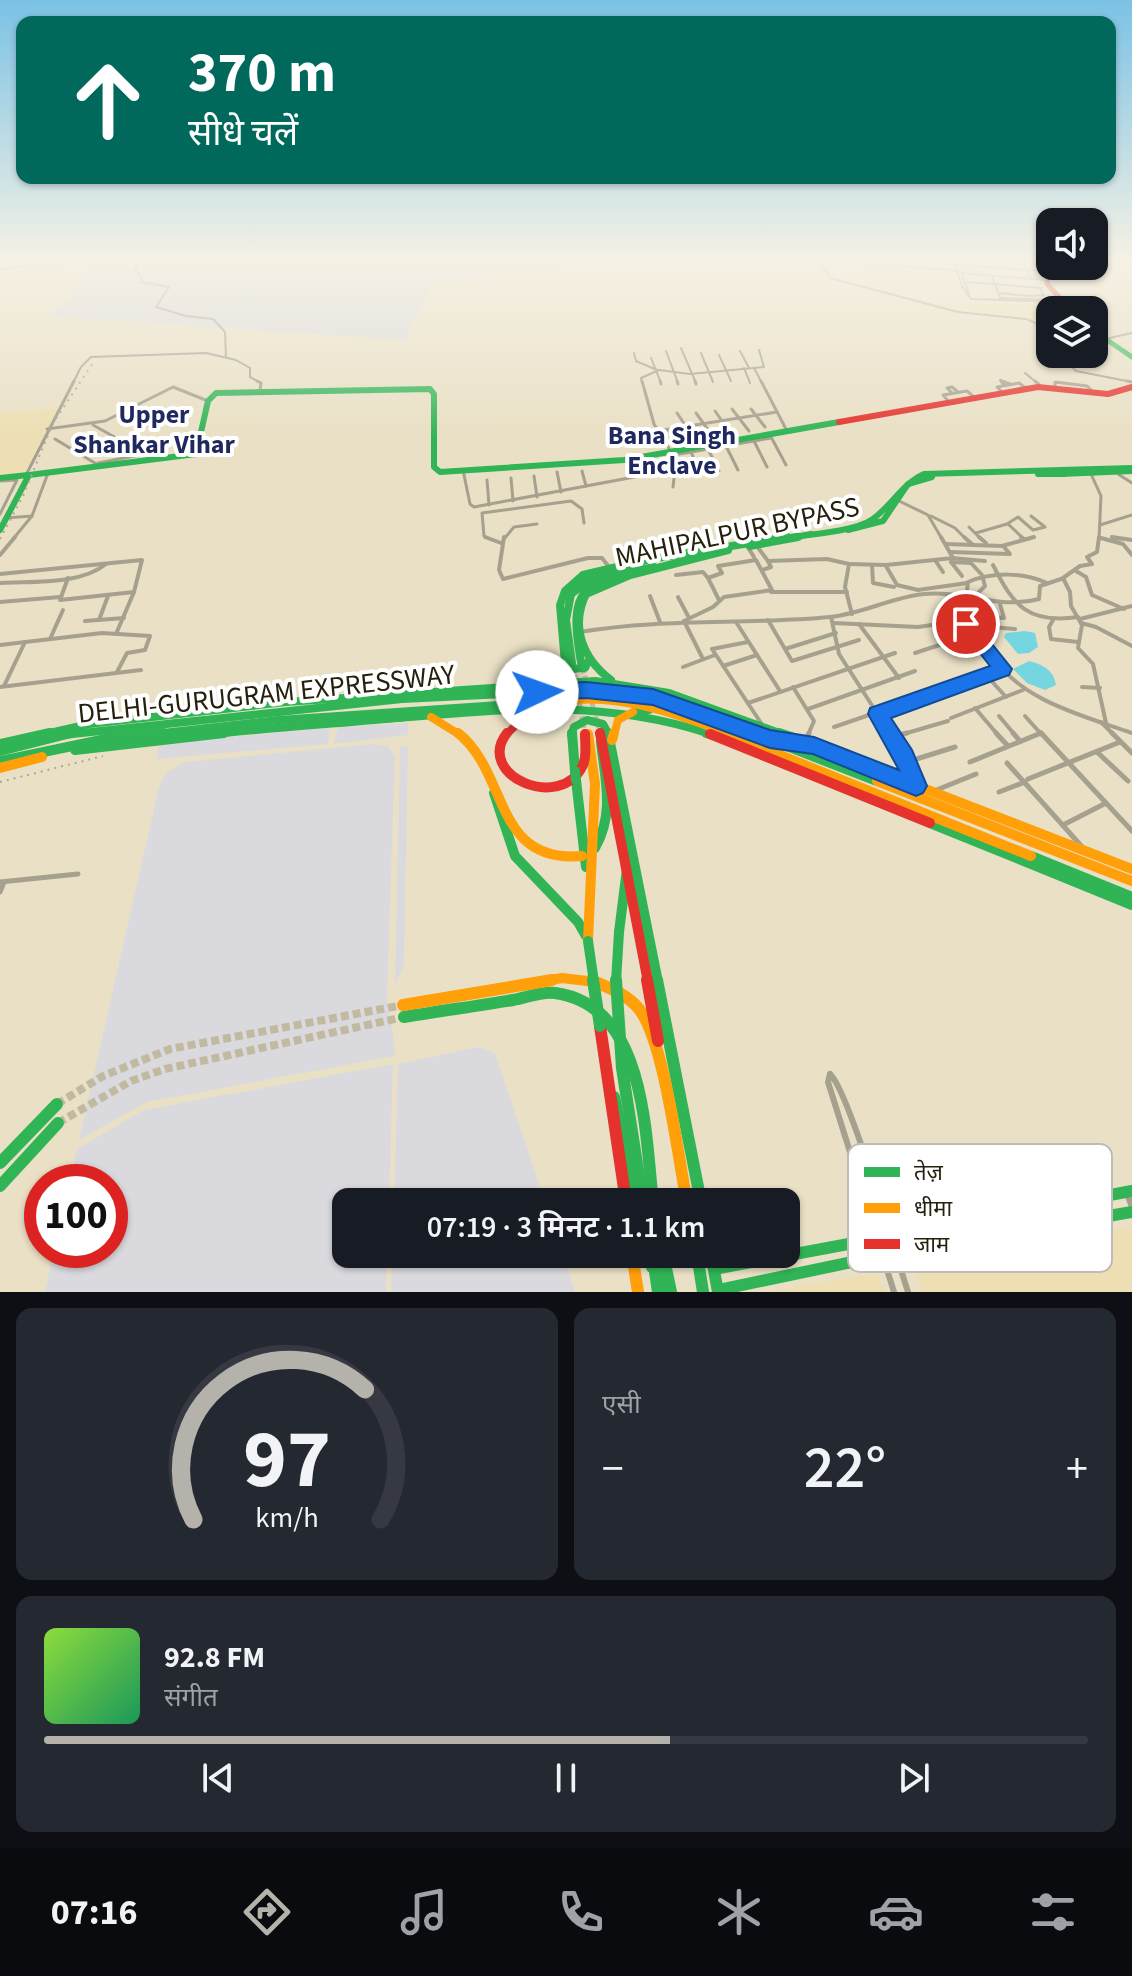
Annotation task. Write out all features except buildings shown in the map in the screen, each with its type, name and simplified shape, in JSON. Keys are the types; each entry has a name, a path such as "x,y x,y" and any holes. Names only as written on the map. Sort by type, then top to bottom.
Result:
{"main road":[{"path":"1108,340 1132,356"},
{"path":"0,480 98,465 195,455 208,401 213,393 430,389 434,394 435,469 440,472 618,461 787,431 950,397 975,398 1006,387 1111,394 1132,384"},
{"path":"1060,474 1132,471"},
{"name":"MAHIPALPUR BYPASS","path":"576,661 559,612 565,591 578,578 609,567 669,561 874,525 885,519 908,484 929,477 1118,474 1132,471"},
{"name":"MAHIPALPUR BYPASS","path":"576,661 580,632 578,608 591,589 669,561 864,524 884,513 905,481 924,474 1132,471"},
{"path":"0,530 3,516 27,475"},
{"path":"619,683 576,661 564,614 567,600 574,588 599,574 669,561"},
{"path":"558,682 576,661"},
{"path":"0,744 89,724 311,700 558,682 619,683 669,693 763,726 1132,869"},
{"name":"DELHI-GURUGRAM EXPRESSWAY","path":"0,751 74,732 141,725 402,699 586,690 653,697 770,739"},
{"name":"DELHI-GURUGRAM EXPRESSWAY","path":"0,761 106,739 398,710 596,698 684,716 1132,897"},
{"path":"563,708 526,718 506,733 500,744 500,758 510,778 520,785 539,790 554,788 568,782 583,766 586,734 595,773 587,880 588,941 624,1188"},
{"path":"0,768 48,756 128,743 309,724 563,708 634,712 678,721 1132,905"},
{"path":"613,753 616,723 634,712 658,709"},
{"path":"429,716 461,733 520,835 531,848 544,856 560,860 582,856"},
{"path":"587,880 572,733 583,721 596,720 605,726 613,753 698,1188"},
{"path":"595,848 603,839 610,820 600,735 607,754 628,864 684,1188"},
{"path":"770,739 809,744"},
{"path":"770,739 1132,881"},
{"path":"483,767 515,856 578,922 588,941"},
{"path":"628,864 614,978 615,1014 641,1188"},
{"path":"403,1005 544,981 589,979 610,987 639,1009 662,1062"},
{"path":"404,1017 555,993 573,996 592,1005 618,1030 631,1056 651,1188"},
{"path":"609,1078 633,1188"},
{"path":"0,1163 57,1104"},
{"path":"0,1186 58,1123"},
{"path":"1112,1213 1132,1209"},
{"path":"848,1245 714,1269 718,1291 848,1263"},
{"path":"634,1268 638,1292"},
{"path":"652,1268 658,1292"},
{"path":"656,1268 669,1292"},
{"path":"666,1268 669,1292"},
{"path":"699,1268 703,1292"}],"street":[{"path":"207,318 213,319 225,332 226,357"},
{"path":"1015,318 1036,323"},
{"path":"1108,339 1132,333"},
{"path":"681,348 696,384"},
{"path":"634,353 636,361 657,370 692,373 765,366 759,350"},
{"path":"666,351 678,384"},
{"path":"740,351 787,431"},
{"path":"27,475 47,429 82,364 91,357 127,357 155,352 226,357 250,368 250,377 261,383 260,391"},
{"path":"701,353 713,382"},
{"path":"719,355 731,381"},
{"path":"651,358 661,384"},
{"path":"744,368 750,383"},
{"path":"1073,368 1132,384"},
{"path":"657,370 640,380 657,431 674,450 691,452 754,441 768,433"},
{"path":"1025,373 1042,387"},
{"path":"47,429 107,421 173,387 208,401"},
{"path":"950,397 968,391 975,398"},
{"path":"123,413 150,426 184,409"},
{"path":"732,409 749,431"},
{"path":"751,409 786,465"},
{"path":"715,411 732,435"},
{"path":"657,431 777,412"},
{"path":"677,413 696,441"},
{"path":"696,413 714,438"},
{"path":"55,439 98,465 145,454 91,424"},
{"path":"667,429 677,469 673,487"},
{"path":"754,441 767,467"},
{"path":"726,446 738,470"},
{"path":"708,449 719,471"},
{"path":"691,452 698,468"},
{"path":"463,470 471,506 537,497 677,469"},
{"path":"582,471 586,486"},
{"path":"557,472 561,492"},
{"path":"0,555 32,516 48,473"},
{"path":"886,565 897,585 915,590 1000,604 1038,600 1038,588 1064,578 1079,566 1092,564 1087,557 1097,552 1095,550 1099,547 1101,496 1091,474"},
{"path":"1118,474 1132,483"},
{"path":"534,476 537,497"},
{"path":"511,478 513,501"},
{"path":"0,480 17,480 3,516 32,516"},
{"path":"487,480 489,505"},
{"path":"897,500 955,528 972,544"},
{"path":"501,543 485,538 482,513 569,501 580,507 584,523"},
{"path":"928,516 962,576"},
{"path":"976,533 1007,524 1018,517 1033,530 1045,527 1031,516"},
{"path":"1100,525 1130,517"},
{"path":"537,524 509,529 501,543 499,570 506,580 588,558 603,559 609,567"},
{"path":"1007,524 1024,539"},
{"path":"524,526 527,536"},
{"path":"969,527 988,545"},
{"path":"945,544 1003,546 1034,537"},
{"path":"1113,541 1112,537 1132,540"},
{"path":"1099,538 1123,544 1132,555"},
{"path":"752,546 754,557"},
{"path":"752,546 771,567 762,570"},
{"path":"950,552 1010,554 1003,546"},
{"path":"768,561 827,559 872,565 935,560 985,561"},
{"path":"106,563 101,570 68,577 0,584 3,574 106,563 142,560 134,592 116,634"},
{"path":"708,578 722,573 717,566 756,560 771,592"},
{"path":"935,560 943,572"},
{"path":"951,560 971,563 983,577 985,586 979,592 980,602"},
{"path":"849,564 847,592 852,614"},
{"path":"872,565 873,583 894,587"},
{"path":"993,565 1014,602 1024,611 1053,620 1080,620 1132,606"},
{"path":"1076,571 1086,577 1092,595 1124,609"},
{"path":"676,575 703,572 717,592 719,603"},
{"path":"832,620 983,577 999,578 1012,574 1038,578 1047,583"},
{"path":"60,597 68,577"},
{"path":"1064,578 1070,592 1071,606 1083,631 1078,642 1079,650 1093,662 1104,722 1132,753"},
{"path":"967,583 967,599 987,647 1003,669 1024,689 1132,733"},
{"path":"915,590 917,596"},
{"path":"0,602 60,597 62,600 134,592"},
{"path":"686,619 726,597 771,592 847,592"},
{"path":"99,620 108,596"},
{"path":"650,596 660,622"},
{"path":"947,596 956,621"},
{"path":"678,597 703,659"},
{"path":"975,616 1004,618 1000,604"},
{"path":"50,639 63,610"},
{"path":"85,621 124,618"},
{"path":"580,632 686,619 736,622 832,620 922,627 956,621 964,622 982,647 987,647"},
{"path":"768,620 793,661 859,640"},
{"path":"832,620 837,647 907,762 916,786"},
{"path":"1053,620 1049,627 1052,639 1078,642"},
{"path":"1080,620 1132,646"},
{"path":"736,622 780,691"},
{"path":"859,624 899,678"},
{"path":"978,626 1015,629"},
{"path":"785,649 836,633"},
{"path":"0,645 116,634 150,636 145,650 127,653 117,672"},
{"path":"915,653 973,634"},
{"path":"2,686 25,642"},
{"path":"748,642 713,648 763,726"},
{"path":"748,703 895,653"},
{"path":"683,667 716,655"},
{"path":"723,666 757,655"},
{"path":"834,727 1003,669"},
{"path":"2,686 141,670"},
{"path":"808,709 915,671"},
{"path":"986,675 1006,697"},
{"path":"793,687 814,721 809,744"},
{"path":"1082,687 1100,688"},
{"path":"892,737 949,719 1024,689"},
{"path":"975,708 1008,746"},
{"path":"999,716 1020,741"},
{"path":"1025,716 1132,831"},
{"path":"970,762 1041,733"},
{"path":"999,792 1120,742"},
{"path":"907,762 955,747"},
{"path":"1097,752 1128,781"},
{"path":"1007,763 1086,851"},
{"path":"932,792 976,774"},
{"path":"1063,825 1106,803"},
{"path":"0,892 2,882 78,874"},
{"path":"848,1144 828,1082 830,1074 837,1080 859,1144"},
{"path":"1129,1192 1132,1209"},
{"path":"888,1272 894,1292"},
{"path":"901,1272 908,1292"}],"shaded area":[{"path":"81,318 415,318 405,340"},
{"path":"1018,318 1036,318 1036,323"},
{"path":"58,408 24,473 0,475 0,412"},
{"path":"408,723 408,735 333,744 338,727"},
{"path":"328,728 328,744 156,759 160,743"},
{"path":"373,744 388,746 395,756 387,996 394,1056 147,1102 79,1140 159,787 166,773 185,762"},
{"path":"408,746 404,964 395,985 400,747"},
{"path":"479,1047 495,1053 540,1188 394,1188 398,1064"},
{"path":"393,1064 389,1188 332,1188 332,1268 387,1268 386,1292 45,1292 50,1268 128,1268 128,1164 74,1164 77,1149 144,1110"},
{"path":"1132,1227 1132,1292 922,1292 916,1272 1112,1272 1112,1231"},
{"path":"392,1268 567,1268 575,1292 391,1292"},
{"path":"872,1274 877,1274 885,1292 766,1292"}],"water":[{"path":"1006,633 1035,633 1038,647 1029,653 1018,654 1004,637"},
{"path":"1029,661 1047,668 1056,685 1045,690 1027,683 1013,669"}],"tunnel":[{"path":"581,662 600,733"},
{"path":"573,668 585,734"},
{"path":"57,1104 103,1076 170,1049 403,1005"},
{"path":"58,1123 131,1081 165,1069 404,1017"}],"railway":[{"path":"0,539 23,496 53,423 93,363"},
{"path":"0,782 103,756"}],"traffic: fast":[{"path":"1108,341 1132,357"},
{"path":"0,530 29,475 196,454 208,401 216,393 430,389 434,394 434,467 440,472 624,460 839,422"},
{"path":"560,681 566,675 560,605 565,591 583,575 651,559 864,524 880,513 906,484 924,474 1132,468"},
{"path":"1060,474 1132,471"},
{"path":"1038,474 1064,474"},
{"path":"0,478 28,475"},
{"path":"848,530 883,521 908,484 932,477"},
{"path":"750,546 811,534"},
{"path":"611,680 593,664 581,642 578,617 586,594 630,575 728,550"},
{"path":"572,663 566,620 571,594 592,578 634,566"},
{"path":"581,662 575,616 584,590 610,577 654,567"},
{"path":"566,663 570,669 585,668 588,662"},
{"path":"0,744 89,724 286,702 595,681 669,693 797,739"},
{"path":"0,751 74,732 402,699 586,690 625,692 682,705 877,781"},
{"path":"0,761 106,739 279,720 573,700"},
{"path":"75,750 272,728 511,709 592,709 633,713 672,721 710,734"},
{"path":"634,712 649,710"},
{"path":"575,771 571,736 574,727 587,720 603,724 608,731 613,753 698,1188"},
{"path":"595,848 602,835 608,810 601,742"},
{"path":"575,771 576,780"},
{"path":"576,780 586,867"},
{"path":"494,793 515,856 578,922 586,936"},
{"path":"930,823 1132,905"},
{"path":"1031,856 1132,897"},
{"path":"619,932 627,869"},
{"path":"619,932 618,1034 641,1188"},
{"path":"588,941 600,1026"},
{"path":"404,1017 550,993 585,1001 608,1019 624,1045 635,1075 651,1188"},
{"path":"614,1097 632,1188"},
{"path":"0,1163 57,1104"},
{"path":"0,1186 58,1123"},
{"path":"1112,1195 1132,1191"},
{"path":"1112,1215 1132,1212"},
{"path":"714,1269 848,1244"},
{"path":"718,1290 848,1263"},
{"path":"654,1268 658,1292"},
{"path":"666,1268 671,1292"},
{"path":"699,1268 703,1292"},
{"path":"714,1268 718,1292"},
{"path":"658,1279 666,1292"}],"traffic: slow":[{"path":"573,700 600,698 684,716 1031,856"},
{"path":"612,740 618,720 633,712"},
{"path":"431,717 467,741 524,839 539,852 558,858 582,856"},
{"path":"588,734 595,784 588,941"},
{"path":"791,742 814,746"},
{"path":"814,746 1132,869"},
{"path":"0,768 42,757"},
{"path":"877,781 1132,881"},
{"path":"403,1005 562,978 589,979 621,994 639,1009 656,1042 684,1188"},
{"path":"634,1268 638,1292"}],"traffic: jam":[{"path":"839,422 1038,387 1108,394 1132,387"},
{"path":"554,710 517,722 500,742 499,758 507,771 521,782 538,788 556,788 572,781 583,765 585,734"},
{"path":"600,733 658,1041"},
{"path":"710,734 930,823"},
{"path":"600,1026 624,1188"}],"district":[{"name":"Upper Shankar Vihar","path":"154,429"},
{"name":"Bana Singh Enclave","path":"672,450"}],"route":[{"path":"537,692 586,690 653,697 770,739 814,746 916,786 905,757 877,714 1003,669 966,624"}]}
